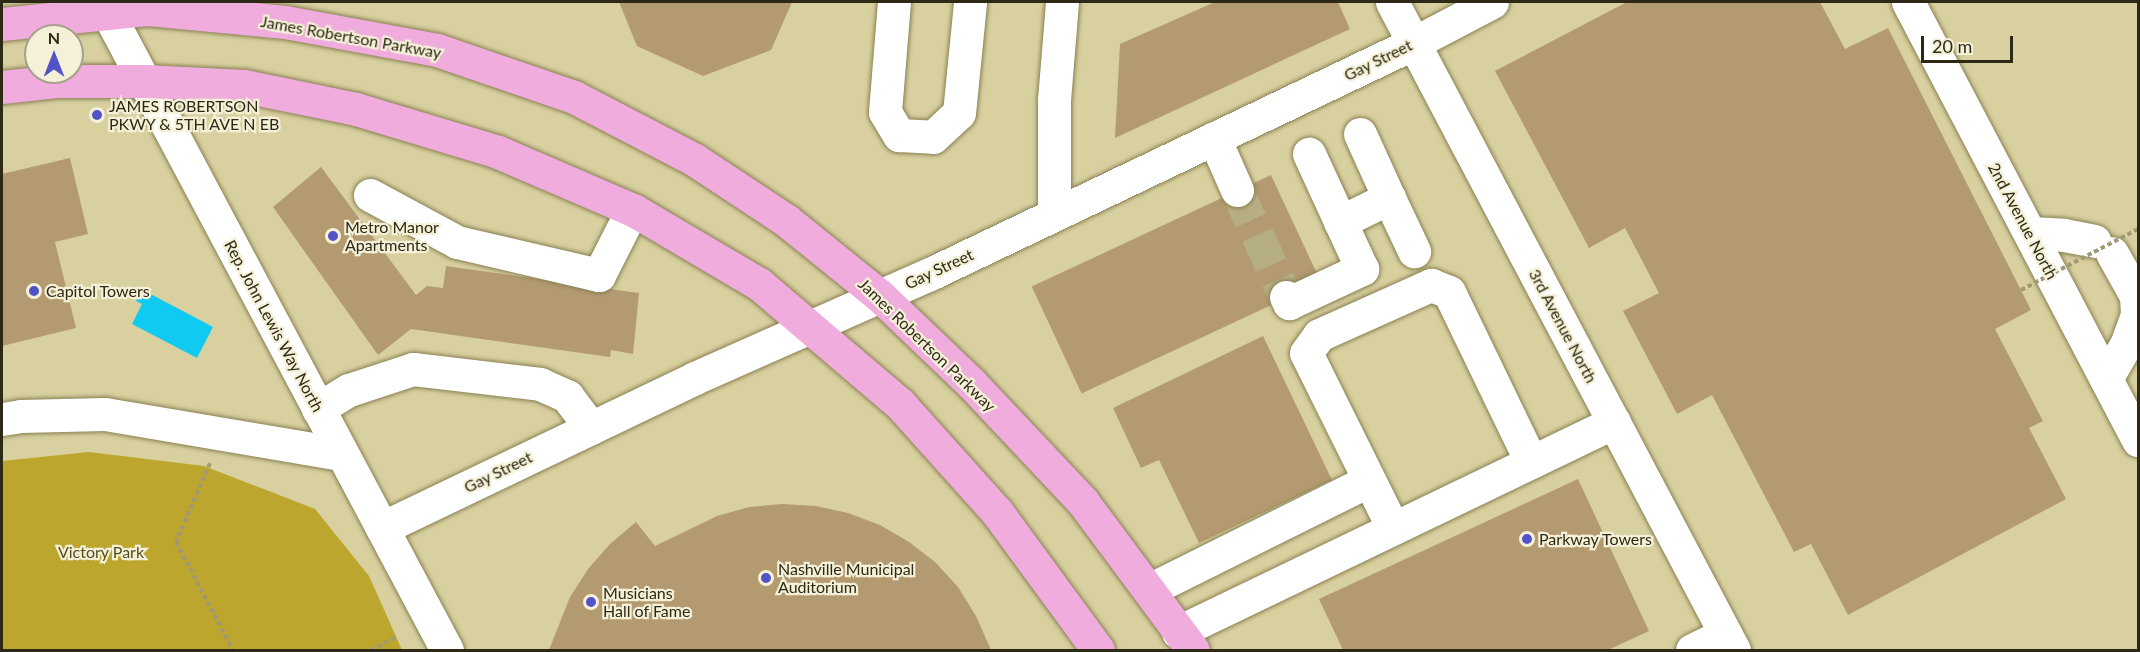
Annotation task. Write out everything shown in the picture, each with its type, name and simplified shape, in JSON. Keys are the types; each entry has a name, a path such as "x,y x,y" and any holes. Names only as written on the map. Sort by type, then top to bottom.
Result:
{"main road":[{"name":"James Robertson Parkway","path":"2,24 105,7 148,9 297,24 437,50 574,97 695,160 787,222 880,296 971,383 1083,502 1186,641"},
{"path":"2,87 56,81 145,81 244,86 356,108 498,152 632,210 759,284 900,404 997,512 1062,605 1098,651"}],"street":[{"path":"894,2 885,112 899,135 933,137 959,113 970,2"},
{"path":"1054,213 1054,100 1062,2"},
{"name":"3rd Avenue North","path":"1392,2 1730,642"},
{"name":"Gay Street","path":"382,528 591,428 809,326 880,296 1214,138 1414,43 1492,2"},
{"name":"2nd Avenue North","path":"1908,2 2139,440"},
{"name":"Rep. John Lewis Way North","path":"105,7 447,651"},
{"path":"1360,134 1414,251"},
{"path":"1214,138 1238,190"},
{"path":"1286,297 1289,303 1362,269 1309,154"},
{"path":"370,195 457,242 599,275 632,210"},
{"path":"1340,222 1389,198"},
{"path":"2030,233 2064,235 2103,247 2136,296 2137,315 2126,345 2106,379"},
{"path":"1393,528 1306,353 1319,335 1431,285 1449,292 1531,462"},
{"path":"318,409 349,390 413,369 540,384 567,396 591,428"},
{"path":"2,419 20,416 105,414 341,454"},
{"path":"1186,641 1393,528 1614,422"},
{"path":"1149,590 1368,481"},
{"path":"1062,605 1085,651"},
{"path":"1692,651 1730,642"}],"path":[{"path":"2021,290 2139,229"},
{"path":"210,462 176,542 233,651"},
{"path":"371,651 397,637"}],"green space":[{"name":"Victory Park","path":"89,452 204,466 315,509 369,576 402,650 2,650 2,461"}],"water":[{"path":"141,289 213,327 197,358 132,324 142,304 136,301"}],"building":[{"path":"619,2 792,2 771,50 703,76 637,46"},
{"path":"1215,2 1338,2 1350,29 1115,138 1120,44"},
{"path":"1627,2 1820,2 1845,49 1888,28 2031,310 1995,329 2043,421 2029,428 2066,499 1848,615 1811,544 1794,552 1712,395 1677,414 1623,311 1659,293 1625,228 1589,248 1495,71"},
{"path":"70,158 88,234 55,242 76,328 2,346 2,174"},
{"name":"Metro Manor Apartments","path":"321,167 416,295 427,286 443,288 446,266 639,293 633,354 611,350 610,357 411,329 378,355 273,207"},
{"path":"1271,175 1321,282 1082,394 1032,287"},
{"path":"1263,336 1332,480 1199,543 1159,460 1141,468 1113,408"},
{"name":"Parkway Towers","path":"1578,479 1649,631 1608,650 1343,650 1319,599"},
{"name":"Nashville Municipal Auditorium","path":"782,504 816,506 848,513 880,525 909,542 935,562 958,587 976,616 991,650 549,650 570,597 588,569 610,544 636,522 655,546 717,516 749,507"}],"tunnel":[{"path":"1237,190 1286,297"}],"place":[{"name":"JAMES ROBERTSON PKWY & 5TH AVE N EB","path":"97,115"},
{"name":"Metro Manor Apartments","path":"333,236"},
{"name":"Capitol Towers","path":"34,291"},
{"name":"Parkway Towers","path":"1527,539"},
{"name":"Nashville Municipal Auditorium","path":"766,578"},
{"name":"Musicians Hall of Fame","path":"591,602"}]}
